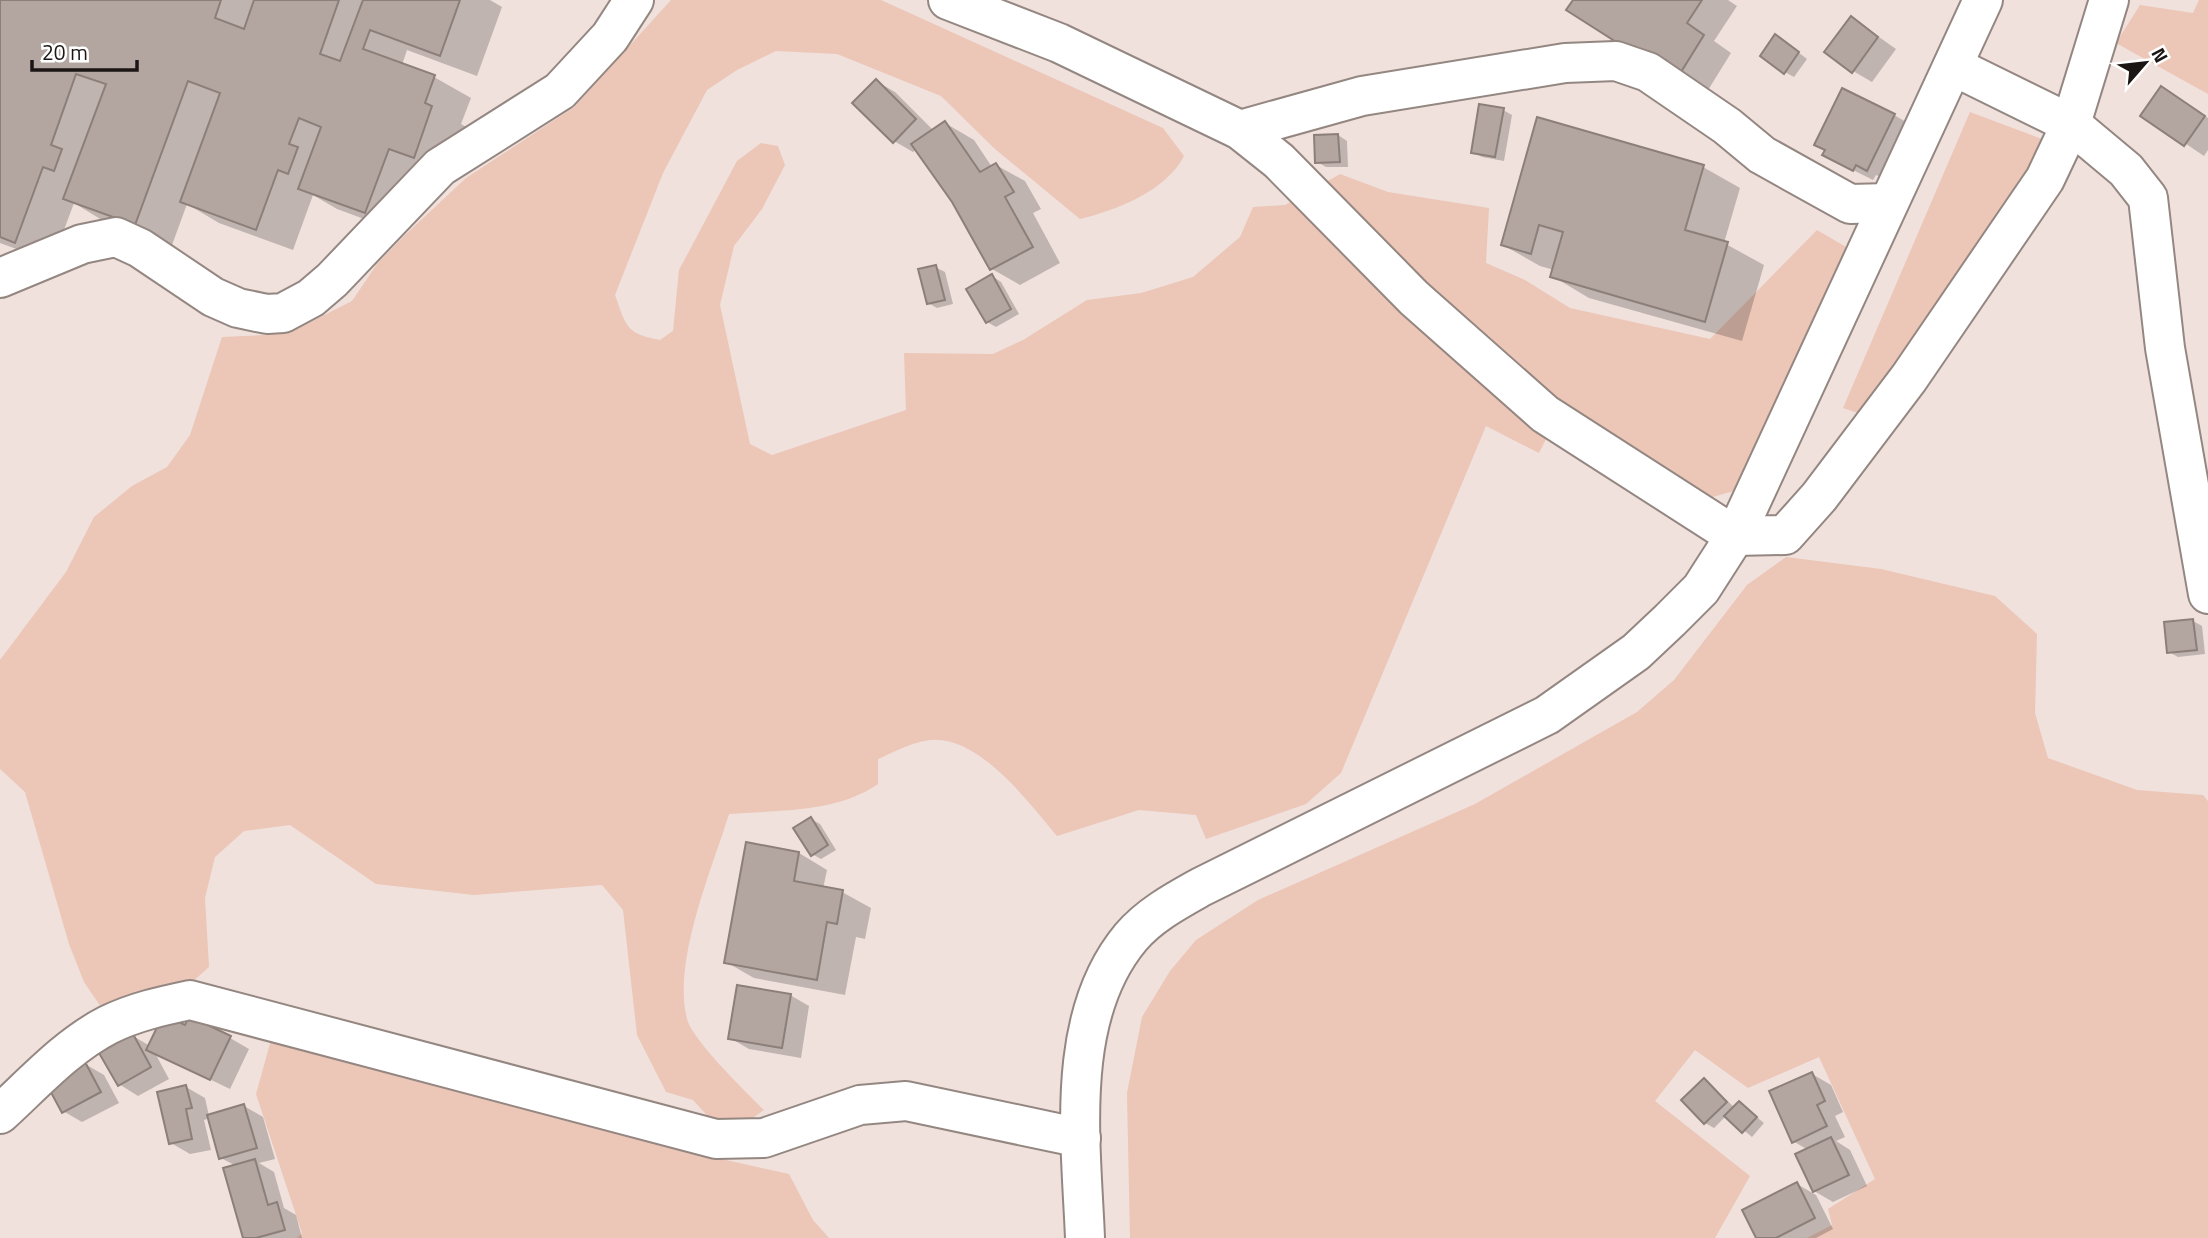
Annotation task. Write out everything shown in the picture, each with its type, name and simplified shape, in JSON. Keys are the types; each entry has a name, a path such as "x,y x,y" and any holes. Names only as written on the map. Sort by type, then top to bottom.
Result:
{"street":[{"path":"0,278 82,244 116,237 140,248 213,297 238,308 267,314 283,313 311,299 332,280 440,167 560,92 610,37 634,0"},
{"path":"948,0 1059,43 1240,130 1279,161 1415,298 1545,414 1735,536 1784,535 1819,497 1909,378 2038,189 2071,124 2109,0"},
{"path":"1085,1238 1081,1138 1087,1026 1100,988 1133,936 1162,909 1201,887 1501,740 1557,708 1636,652 1701,589 1735,536 1983,0"},
{"path":"1240,130 1362,96 1565,63 1616,61 1648,72 1727,126 1762,155 1850,204 1888,203"},
{"path":"1953,65 2071,124 2126,170 2148,198 2165,348 2208,594"},
{"path":"0,1114 51,1067 107,1026 147,1010 190,1000 716,1139 764,1138 860,1105 906,1101 1081,1138"}],"shaded area":[{"path":"671,0 881,0 1163,128 1184,156 1176,168 1153,189 1124,204 1080,219 995,149 941,96 837,54 776,51 737,70 707,90 663,173 615,295 625,321 640,335 660,340 673,331 679,270 737,161 761,143 778,146 785,165 762,209 734,246 720,305 750,444 772,455 906,410 904,353 993,354 1023,340 1087,300 1141,293 1193,277 1240,237 1253,207 1285,205 1340,174 1388,192 1489,208 1486,263 1525,280 1570,308 1710,339 1817,230 1853,251 1734,491 1702,500 1563,405 1539,453 1486,426 1341,773 1306,804 1206,839 1196,815 1139,810 1057,836 999,771 962,746 943,740 918,742 878,759 878,784 844,800 806,808 729,814 704,888 689,944 684,996 687,1019 699,1040 764,1110 744,1124 715,1124 693,1100 666,1092 637,1035 623,910 602,885 474,895 376,884 290,825 244,831 215,857 205,898 209,967 190,984 103,1010 84,982 69,944 25,792 0,769 0,660 66,572 94,517 132,486 167,467 190,435 222,337 267,335 297,329 352,301 377,264 405,235 466,178 573,108"},
{"path":"2199,0 2208,0 2208,94 2116,43 2140,5 2193,13"},
{"path":"1970,112 2047,141 1944,307 1864,415 1843,408"},
{"path":"1786,557 1881,569 1995,596 2037,634 2035,713 2048,758 2137,790 2203,795 2208,801 2208,1238 1807,1238 1832,1225 1828,1209 1875,1179 1819,1057 1748,1088 1695,1050 1655,1101 1750,1176 1715,1238 1130,1238 1127,1093 1142,1017 1170,971 1196,940 1258,900 1475,804 1637,712 1674,680 1747,585"},
{"path":"273,1033 659,1145 789,1174 813,1220 829,1238 297,1238 302,1233 256,1094"}],"building":[{"path":"0,0 221,0 215,18 244,29 254,0 339,0 320,54 340,61 363,0 460,0 440,56 370,30 363,49 435,75 425,103 432,106 414,158 389,149 365,213 298,189 321,127 299,118 289,144 298,147 288,174 278,170 256,230 180,202 220,93 188,81 135,225 63,199 106,84 76,74 51,145 62,149 54,171 43,167 15,243 0,237"},
{"path":"1573,0 1702,0 1687,23 1704,35 1676,80 1566,10"},
{"path":"1851,16 1878,37 1852,73 1824,52"},
{"path":"1775,34 1799,52 1784,74 1760,56"},
{"path":"876,79 916,119 893,143 852,103"},
{"path":"2161,86 2205,116 2184,146 2140,116"},
{"path":"1842,88 1895,114 1867,171 1856,165 1853,171 1822,155 1825,150 1814,145"},
{"path":"1479,104 1504,108 1495,157 1471,153"},
{"path":"1537,117 1704,165 1685,230 1728,242 1705,322 1550,277 1563,232 1539,225 1531,254 1501,245"},
{"path":"945,121 980,172 996,163 1014,192 1005,197 1033,247 990,270 952,202 911,144"},
{"path":"1338,134 1340,162 1315,163 1314,135"},
{"path":"936,265 945,300 927,304 918,269"},
{"path":"992,274 1011,309 986,323 966,289"},
{"path":"2193,619 2197,650 2167,653 2164,622"},
{"path":"811,817 828,845 811,856 793,828"},
{"path":"746,842 799,852 794,881 843,890 837,924 827,922 817,980 724,963"},
{"path":"737,985 791,994 782,1048 728,1039"},
{"path":"163,1015 185,1025 189,1016 231,1036 210,1080 146,1050"},
{"path":"133,1034 151,1067 118,1086 99,1053"},
{"path":"85,1062 101,1092 62,1113 46,1083"},
{"path":"1812,1072 1825,1101 1817,1105 1827,1126 1792,1143 1769,1091"},
{"path":"1704,1078 1727,1102 1704,1124 1681,1100"},
{"path":"186,1085 192,1108 186,1109 192,1139 169,1144 157,1092"},
{"path":"1739,1101 1757,1117 1742,1133 1724,1116"},
{"path":"244,1104 257,1148 219,1159 207,1115"},
{"path":"1831,1137 1849,1175 1813,1192 1795,1154"},
{"path":"255,1159 268,1205 277,1202 285,1230 256,1238 243,1238 223,1168"},
{"path":"1797,1182 1815,1218 1776,1238 1756,1238 1742,1210"}]}
